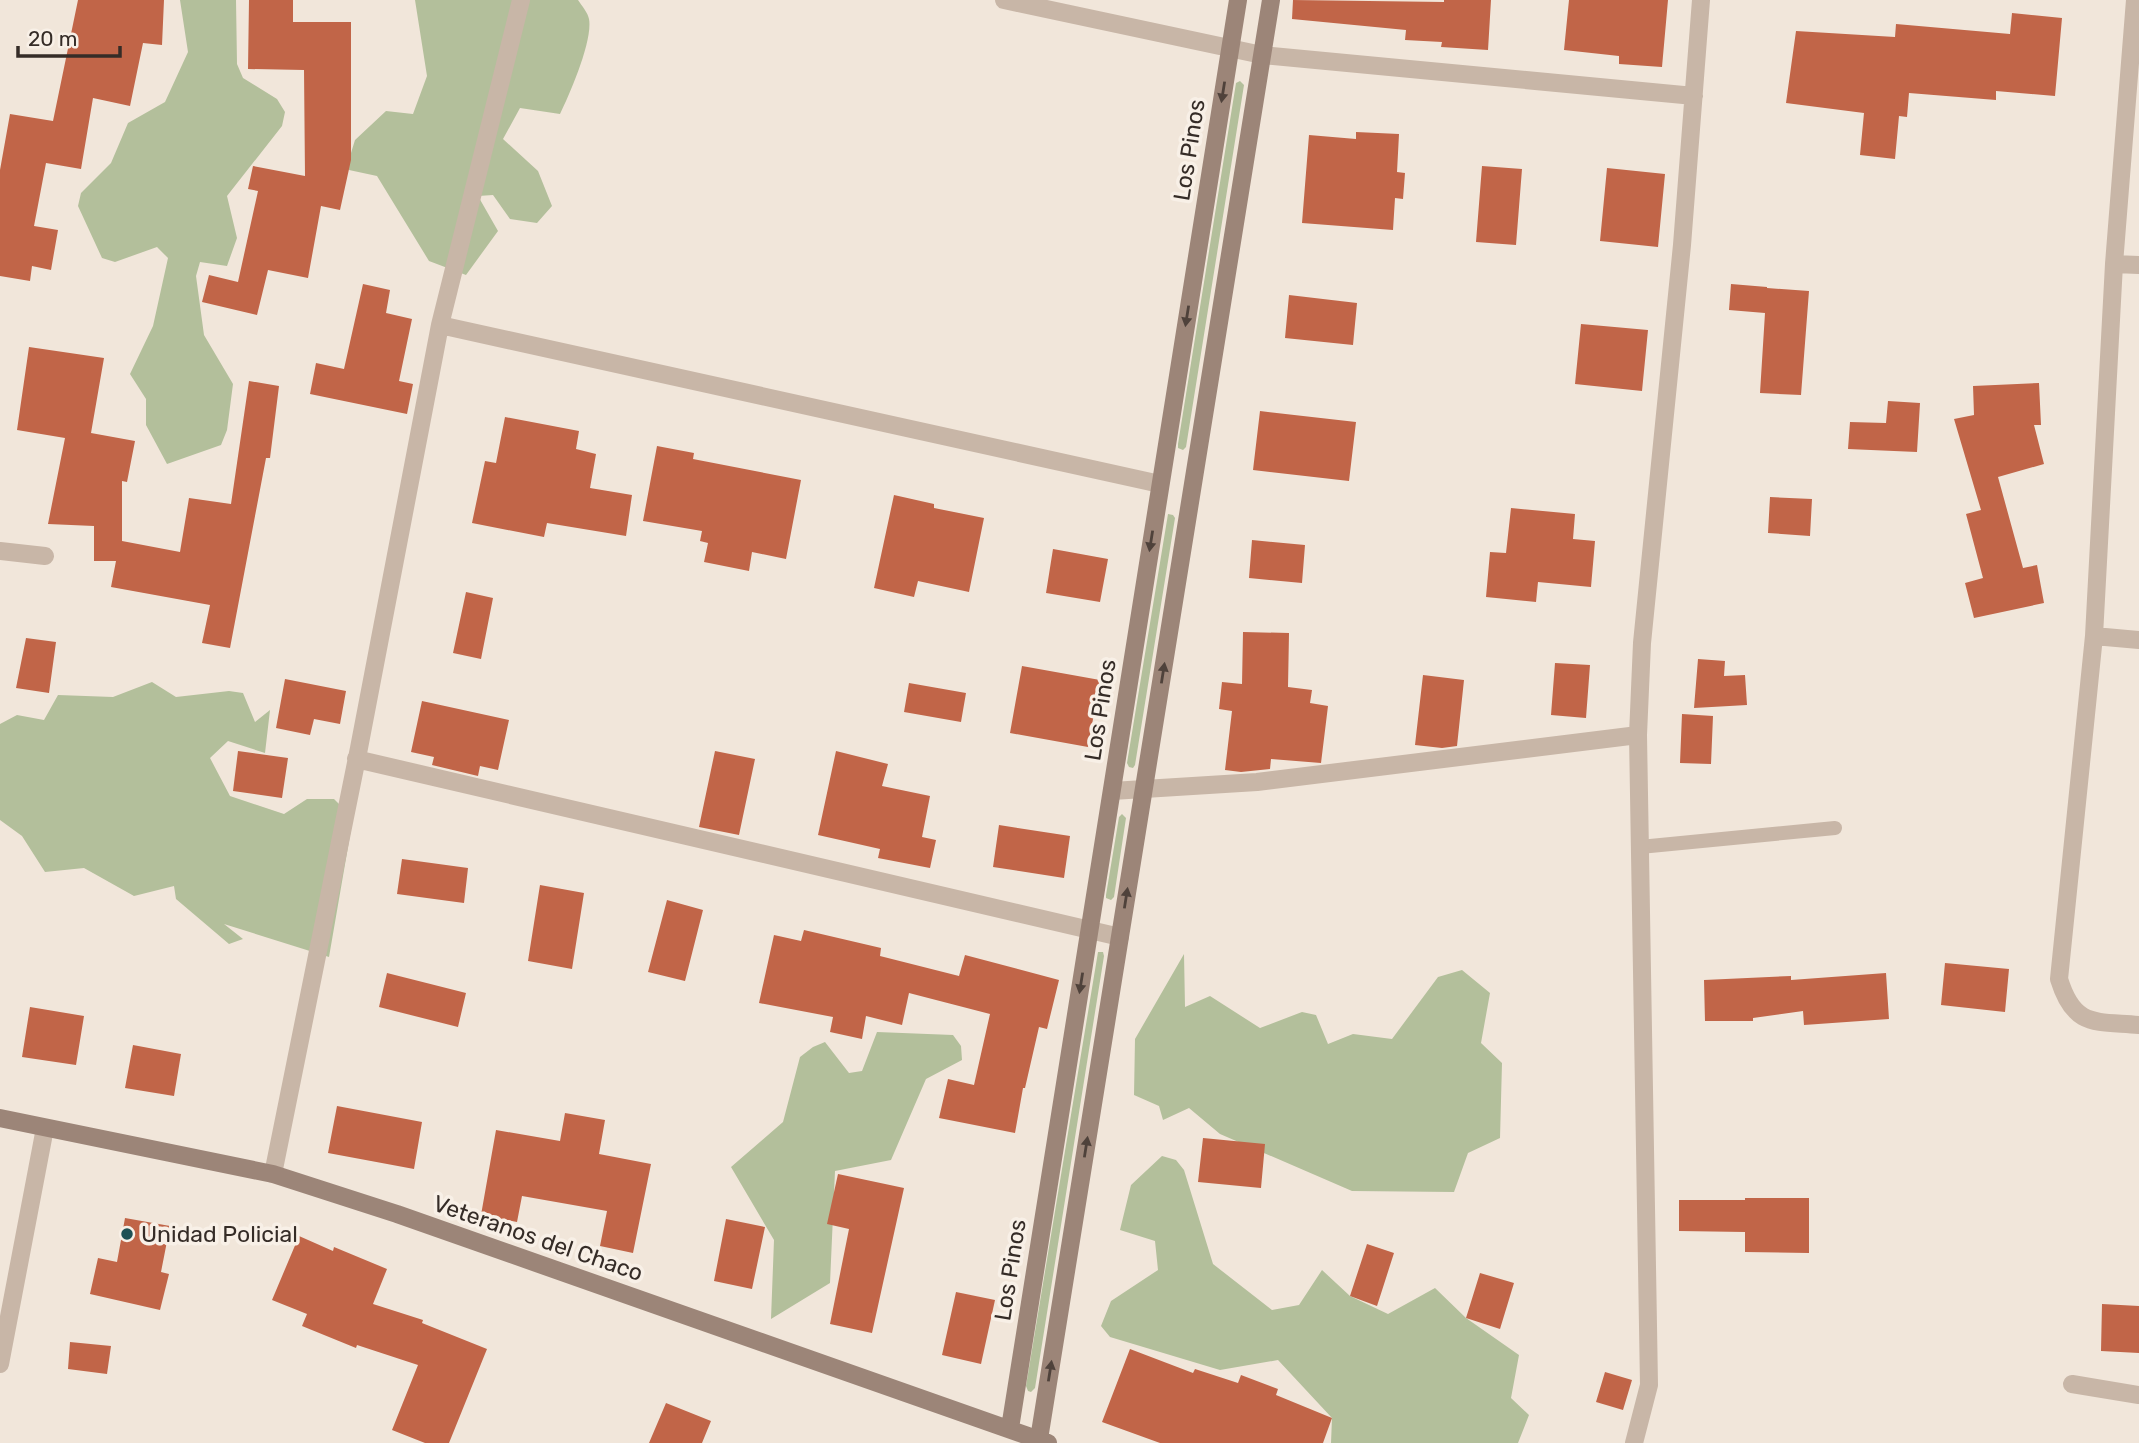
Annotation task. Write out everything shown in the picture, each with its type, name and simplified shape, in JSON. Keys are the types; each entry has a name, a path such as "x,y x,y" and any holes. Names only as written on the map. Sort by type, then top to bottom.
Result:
{"street":[{"path":"273,1174 440,326 521,0"},
{"path":"1004,0 1262,55 1694,96"},
{"name":"Los Pinos","path":"1010,1428 1238,0"},
{"path":"1044,1441 1120,937 1271,0"},
{"path":"1634,1443 1649,1385 1638,735 1642,643 1682,245 1701,0"},
{"path":"2135,0 2114,264 2094,636 2059,979 2064,996 2080,1016 2088,1021 2139,1025"},
{"path":"2114,264 2139,265"},
{"path":"440,326 1160,484"},
{"path":"0,551 45,556"},
{"path":"2094,636 2139,640"},
{"path":"1112,791 1256,782 1638,735"},
{"path":"356,759 1120,937"},
{"name":"Veteranos del Chaco","path":"0,1118 273,1174 397,1214 1044,1441"},
{"path":"0,1364 45,1128"},
{"path":"2072,1384 2139,1395"}],"lane":[{"path":"1640,847 1835,828"}],"green space":[{"path":"180,0 236,0 237,64 243,78 277,99 285,112 282,126 227,196 237,238 227,266 200,262 196,276 204,335 233,384 227,430 221,445 167,464 146,425 146,399 130,374 153,326 168,258 157,247 115,262 102,258 78,206 81,193 111,163 128,123 165,102 188,52"},
{"path":"415,0 578,0 589,19 588,40 575,81 560,114 520,108 503,139 538,171 552,206 537,223 510,219 493,195 478,196 498,231 466,275 429,261 377,176 349,170 347,166 355,140 386,111 413,114 427,76"},
{"path":"1240,81 1244,85 1186,447 1183,450 1178,448 1178,444 1236,83"},
{"path":"1168,514 1175,518 1133,768 1127,763"},
{"path":"152,682 176,697 229,691 243,693 255,722 270,710 265,753 228,741 210,758 230,796 284,814 307,799 334,799 353,818 329,957 224,924 243,939 229,944 176,899 174,886 134,896 84,868 45,872 22,836 0,820 0,724 17,715 44,720 58,695 113,697"},
{"path":"1122,814 1126,818 1114,897 1111,900 1106,898 1106,895 1119,817"},
{"path":"1098,952 1103,952 1104,956 1035,1388 1031,1392 1026,1386"},
{"path":"1184,954 1185,1007 1210,996 1260,1028 1302,1012 1316,1015 1328,1044 1353,1034 1392,1039 1438,977 1462,970 1490,993 1481,1043 1502,1063 1500,1138 1468,1153 1454,1192 1352,1191 1220,1134 1189,1108 1163,1120 1159,1106 1134,1095 1135,1039"},
{"path":"877,1032 953,1035 961,1046 962,1060 926,1079 891,1160 835,1171 830,1283 771,1319 774,1240 731,1167 783,1122 800,1057 825,1042 849,1073 862,1071"},
{"path":"1162,1156 1176,1160 1184,1170 1213,1264 1272,1310 1299,1305 1322,1270 1350,1296 1388,1314 1435,1288 1466,1318 1519,1355 1511,1398 1529,1415 1518,1443 1331,1443 1332,1418 1278,1360 1220,1370 1110,1337 1101,1326 1111,1301 1158,1270 1155,1241 1120,1230 1131,1185"}],"building":[{"path":"78,0 164,0 162,45 143,43 130,106 93,98 81,169 46,163 34,226 58,230 51,270 32,266 30,281 0,276 0,170 10,114 53,121"},
{"path":"249,0 293,0 293,22 351,22 351,160 340,210 321,206 308,278 268,270 257,315 202,302 209,275 238,282 258,191 248,189 253,166 305,176 304,70 248,69"},
{"path":"1293,0 1491,0 1488,50 1441,47 1442,42 1405,40 1406,30 1292,19"},
{"path":"1569,0 1668,0 1662,67 1619,64 1619,56 1564,50"},
{"path":"2012,13 2062,18 2055,96 1996,91 1996,100 1909,93 1907,117 1899,116 1895,159 1860,155 1864,113 1786,103 1796,31 1895,37 1896,24 2010,34"},
{"path":"1356,132 1399,134 1397,172 1405,173 1403,199 1395,198 1393,230 1302,223 1309,135 1356,139"},
{"path":"1482,166 1522,169 1516,245 1476,242"},
{"path":"1607,168 1665,174 1658,247 1600,241"},
{"path":"363,284 390,290 386,313 412,319 399,381 413,384 407,414 310,394 316,363 344,369"},
{"path":"1731,284 1809,291 1801,395 1760,393 1765,313 1729,310"},
{"path":"1289,295 1357,303 1353,345 1285,338"},
{"path":"1581,324 1648,330 1642,391 1575,384"},
{"path":"29,347 104,358 91,433 135,441 127,482 122,481 122,541 180,552 189,498 231,504 249,381 279,386 270,458 266,458 230,648 202,643 210,605 111,587 116,561 94,561 94,526 48,524 65,438 17,430"},
{"path":"2039,383 2041,425 2034,425 2044,464 1998,477 2023,568 2037,565 2044,603 1974,618 1965,583 1983,578 1966,514 1981,510 1954,419 1974,415 1973,386"},
{"path":"1888,401 1920,403 1917,452 1848,449 1850,422 1886,423"},
{"path":"1260,411 1356,422 1349,481 1253,470"},
{"path":"505,417 579,431 576,449 596,454 590,488 632,495 626,536 547,523 544,537 472,523 485,461 496,463"},
{"path":"657,446 694,453 693,459 801,480 786,559 752,552 749,571 704,562 708,543 700,541 702,531 643,521"},
{"path":"894,495 934,504 934,508 984,518 969,592 918,581 914,597 874,588"},
{"path":"1770,497 1812,499 1810,536 1768,533"},
{"path":"1511,508 1575,514 1573,539 1595,541 1591,587 1538,582 1536,602 1486,597 1490,552 1506,553"},
{"path":"1252,540 1305,545 1302,583 1249,578"},
{"path":"1053,549 1108,559 1100,602 1046,593"},
{"path":"466,592 493,598 481,659 453,653"},
{"path":"1243,632 1289,633 1288,687 1312,690 1310,703 1328,706 1321,763 1271,759 1270,769 1241,772 1225,770 1232,711 1219,709 1222,682 1242,684"},
{"path":"26,638 56,642 49,693 16,688"},
{"path":"1698,659 1725,661 1724,676 1745,675 1747,705 1694,708"},
{"path":"1555,663 1590,665 1586,718 1551,715"},
{"path":"1022,666 1100,680 1088,747 1010,733"},
{"path":"1423,675 1464,680 1457,746 1442,748 1415,745"},
{"path":"285,679 346,691 340,724 314,719 310,735 276,728"},
{"path":"909,683 966,693 961,722 904,712"},
{"path":"422,701 509,720 498,770 480,766 478,776 432,765 434,757 411,752"},
{"path":"1682,714 1713,716 1711,764 1680,763"},
{"path":"238,751 288,758 282,798 233,791"},
{"path":"715,751 755,759 739,835 699,827"},
{"path":"836,751 888,764 882,786 930,796 922,837 936,840 930,868 878,858 880,849 818,835"},
{"path":"999,825 1070,836 1064,878 993,867"},
{"path":"402,859 468,868 464,903 397,894"},
{"path":"540,885 584,893 572,969 528,961"},
{"path":"667,900 703,910 685,981 648,972"},
{"path":"804,930 881,948 880,956 959,976 965,955 1059,980 1047,1029 1039,1027 1023,1088 1015,1133 939,1118 948,1079 974,1085 990,1014 909,993 902,1025 866,1016 862,1039 830,1032 833,1017 759,1003 774,935 801,941"},
{"path":"1945,963 2009,969 2005,1012 1941,1005"},
{"path":"387,973 466,993 458,1027 379,1007"},
{"path":"1886,973 1889,1019 1804,1025 1803,1011 1753,1018 1753,1021 1705,1021 1704,980 1791,976 1791,980"},
{"path":"30,1007 84,1016 76,1065 22,1057"},
{"path":"133,1045 181,1054 174,1096 125,1088"},
{"path":"337,1106 422,1122 414,1169 328,1153"},
{"path":"565,1113 605,1120 599,1154 651,1164 633,1253 600,1246 607,1211 522,1196 517,1222 481,1215 496,1130 560,1141"},
{"path":"1203,1138 1265,1144 1261,1188 1198,1182"},
{"path":"838,1174 904,1188 872,1333 830,1324 849,1229 827,1224"},
{"path":"1809,1198 1809,1253 1745,1252 1745,1232 1679,1231 1679,1200"},
{"path":"125,1218 170,1226 161,1272 169,1274 160,1310 90,1294 98,1258 117,1262"},
{"path":"726,1219 765,1227 752,1289 714,1281"},
{"path":"299,1236 333,1251 334,1247 387,1269 373,1304 423,1320 422,1323 487,1349 449,1443 425,1443 392,1430 418,1365 357,1345 356,1348 302,1326 307,1314 272,1300"},
{"path":"1367,1244 1394,1253 1377,1306 1350,1296"},
{"path":"1480,1273 1514,1283 1500,1329 1466,1318"},
{"path":"956,1292 995,1300 981,1364 942,1355"},
{"path":"2102,1304 2139,1306 2139,1353 2101,1351"},
{"path":"70,1342 111,1346 107,1374 68,1369"},
{"path":"1130,1349 1193,1373 1195,1369 1238,1383 1241,1375 1278,1389 1276,1395 1332,1418 1323,1443 1160,1443 1102,1422"},
{"path":"1605,1372 1632,1380 1623,1410 1596,1402"},
{"path":"666,1403 711,1421 702,1443 649,1443"}],"place":[{"name":"Unidad Policial","path":"127,1234"}]}
